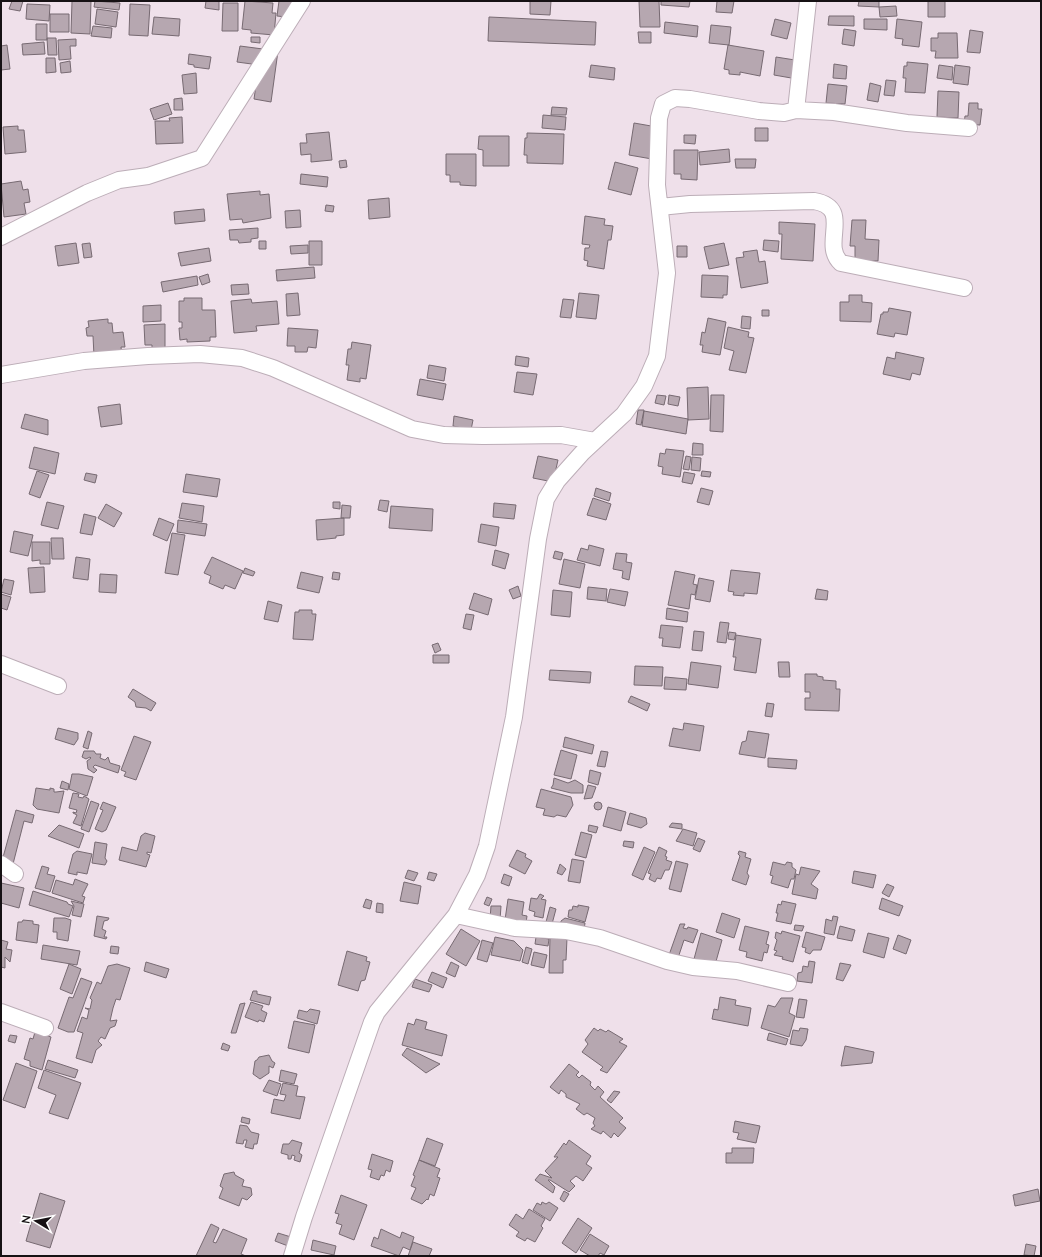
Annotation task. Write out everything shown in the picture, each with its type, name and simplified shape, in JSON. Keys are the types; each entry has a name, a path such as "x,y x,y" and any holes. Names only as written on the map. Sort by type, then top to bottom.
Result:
{"street":[{"path":"1,237 87,193 119,180 148,176 202,158 302,1"},
{"path":"796,110 808,1"},
{"path":"292,1256 304,1217 372,1022 377,1012 456,916 477,875 487,846 514,717 538,539 546,499 557,481 595,441 624,414 644,386 657,356 667,273 657,185 659,118 663,104 668,100 675,98 710,102 759,111 784,113 796,110 834,112 907,123 969,128"},
{"path":"660,207 690,204 814,201 823,203 830,208 835,216 833,247 835,257 841,263 964,288"},
{"path":"1,375 84,361 148,356 200,354 242,358 273,368 412,430 444,435 561,435 595,441"},
{"path":"1,664 58,686"},
{"path":"1,864 15,874"},
{"path":"456,916 515,928 566,931 600,938 693,967 737,971 788,982"},
{"path":"1,1012 45,1028"}],"building":[{"path":"12,1 23,1 20,11 9,9"},
{"path":"72,1 91,1 90,34 71,33"},
{"path":"95,1 120,3 119,10 94,7"},
{"path":"206,1 219,1 219,10 205,8"},
{"path":"245,1 273,3 272,13 276,13 274,35 251,33 251,30 242,29"},
{"path":"279,1 298,1 296,18 277,16"},
{"path":"530,1 551,1 550,15 530,14"},
{"path":"639,1 659,1 660,27 640,27"},
{"path":"661,1 690,1 689,7 661,5"},
{"path":"717,1 734,1 732,13 716,12"},
{"path":"859,1 879,1 879,7 858,6"},
{"path":"928,1 945,1 945,17 928,17"},
{"path":"223,3 238,3 238,31 222,31"},
{"path":"27,4 50,5 49,21 26,19"},
{"path":"130,4 150,5 148,36 129,35"},
{"path":"896,6 897,16 880,17 879,7"},
{"path":"97,9 118,12 116,27 95,24"},
{"path":"50,14 69,14 69,32 50,32"},
{"path":"829,16 854,16 854,26 828,25"},
{"path":"154,17 180,19 179,36 152,34"},
{"path":"489,17 596,22 595,45 488,41"},
{"path":"775,19 791,23 787,39 771,35"},
{"path":"864,19 887,19 887,30 864,29"},
{"path":"897,19 922,22 919,47 902,45 903,39 895,38"},
{"path":"665,22 698,26 697,37 664,33"},
{"path":"36,24 47,24 47,40 36,40"},
{"path":"711,25 731,27 729,45 709,43"},
{"path":"93,26 112,28 111,38 91,36"},
{"path":"844,29 856,31 854,46 842,44"},
{"path":"970,30 983,32 980,53 967,52"},
{"path":"638,32 651,32 651,43 639,43"},
{"path":"938,33 957,33 958,58 935,58 936,51 931,51 931,38 938,38"},
{"path":"251,37 260,37 260,43 251,42"},
{"path":"47,38 56,38 57,55 48,55"},
{"path":"76,39 76,46 70,46 71,59 59,60 58,40"},
{"path":"44,42 45,54 23,55 22,44"},
{"path":"7,45 10,69 1,70 1,46"},
{"path":"728,45 764,51 760,76 740,72 740,75 729,74 729,70 724,69"},
{"path":"240,46 278,51 271,102 254,99 259,65 237,62"},
{"path":"189,54 211,57 209,69 194,67 194,65 188,64"},
{"path":"776,57 795,60 797,79 774,75"},
{"path":"46,58 55,58 56,72 46,73"},
{"path":"70,61 71,72 61,73 60,63"},
{"path":"907,62 928,64 925,93 905,92 906,78 903,78 904,66 907,66"},
{"path":"834,64 847,66 846,79 833,78"},
{"path":"591,65 615,68 614,80 589,77"},
{"path":"939,65 953,67 952,80 937,78"},
{"path":"955,65 970,67 968,85 953,83"},
{"path":"196,73 197,93 184,94 182,75"},
{"path":"886,80 896,81 894,96 884,95"},
{"path":"870,83 881,86 878,102 867,100"},
{"path":"828,84 847,86 845,104 826,103"},
{"path":"938,91 959,92 958,118 937,117"},
{"path":"182,98 183,110 174,110 174,99"},
{"path":"168,103 172,114 154,120 150,109"},
{"path":"969,103 978,103 978,109 982,109 980,125 964,124 965,116 968,116"},
{"path":"552,107 567,108 566,115 551,115"},
{"path":"543,115 566,117 565,130 542,128"},
{"path":"182,117 183,143 156,144 155,121 170,121 169,118"},
{"path":"634,123 657,127 652,159 629,155"},
{"path":"18,126 18,130 24,130 26,152 5,154 3,127"},
{"path":"755,128 768,128 768,141 755,141"},
{"path":"329,132 332,160 311,162 311,154 301,155 300,143 307,143 306,134"},
{"path":"527,133 564,134 563,164 527,163 527,155 524,155 525,138 527,138"},
{"path":"684,135 696,135 695,144 684,143"},
{"path":"479,136 509,136 509,166 483,166 483,150 478,149"},
{"path":"729,149 730,162 700,165 699,152"},
{"path":"674,150 698,150 697,180 681,179 681,174 674,174"},
{"path":"446,154 476,154 476,186 460,185 460,182 450,182 450,175 446,175"},
{"path":"735,159 756,159 755,168 736,168"},
{"path":"346,160 347,167 340,168 339,161"},
{"path":"615,162 638,168 631,195 608,189"},
{"path":"301,174 328,177 327,187 300,184"},
{"path":"21,181 23,190 28,189 30,202 24,203 26,214 4,217 1,184"},
{"path":"260,191 260,195 269,194 271,218 243,223 242,219 230,220 227,194"},
{"path":"389,198 390,217 369,219 368,200"},
{"path":"326,205 334,206 333,212 325,211"},
{"path":"204,209 205,221 175,224 174,212"},
{"path":"300,210 301,227 286,228 285,211"},
{"path":"585,216 605,219 604,225 613,226 611,240 608,240 604,269 587,266 588,261 584,260 585,248 589,248 590,245 582,244"},
{"path":"852,220 866,220 865,239 879,240 878,261 855,260 855,246 850,246"},
{"path":"779,222 815,224 813,261 781,259 782,234 779,234"},
{"path":"258,228 258,238 251,239 251,242 239,243 238,240 230,240 229,230"},
{"path":"764,240 779,241 778,252 763,250"},
{"path":"259,241 266,241 266,249 259,249"},
{"path":"309,241 322,241 322,265 309,265"},
{"path":"76,243 79,263 58,266 55,246"},
{"path":"90,243 92,257 84,258 82,244"},
{"path":"724,243 729,265 709,269 704,247"},
{"path":"308,245 308,253 291,254 290,246"},
{"path":"677,246 687,246 687,257 677,257"},
{"path":"209,248 211,261 181,266 178,253"},
{"path":"757,250 759,262 765,261 768,283 741,288 736,258 744,257 743,252"},
{"path":"314,267 315,278 277,281 276,270"},
{"path":"208,274 210,282 202,285 199,277"},
{"path":"702,275 728,276 727,295 723,295 723,298 701,297"},
{"path":"197,276 198,285 163,292 161,282"},
{"path":"248,284 249,294 232,295 231,285"},
{"path":"298,293 300,315 287,316 286,294"},
{"path":"579,293 599,295 596,319 576,317"},
{"path":"849,295 862,295 862,302 872,303 871,322 840,321 840,302 849,302"},
{"path":"184,298 202,298 202,310 215,310 216,337 210,337 210,341 187,342 187,339 180,340 179,328 182,328 182,322 179,322 179,301 184,301"},
{"path":"251,299 252,303 277,301 279,324 256,326 257,331 234,333 231,301"},
{"path":"563,299 574,300 571,318 560,317"},
{"path":"161,305 161,321 143,322 143,306"},
{"path":"889,308 911,312 907,335 895,333 894,337 877,334 881,314 883,314 883,312 888,312"},
{"path":"762,310 769,310 769,316 762,316"},
{"path":"742,316 751,317 750,329 741,328"},
{"path":"708,318 726,322 720,355 702,352 703,345 700,345 702,332 705,333"},
{"path":"108,319 108,323 112,323 113,333 123,332 125,347 121,347 122,356 94,356 93,336 87,336 86,328 89,327 88,321"},
{"path":"165,324 165,349 152,349 152,345 145,345 144,325"},
{"path":"728,327 749,332 748,337 754,338 746,373 729,370 734,351 724,348"},
{"path":"288,328 318,330 316,348 308,347 307,352 295,352 295,346 287,346"},
{"path":"352,342 371,345 366,379 360,378 360,382 347,380 349,365 346,365 348,349 351,349"},
{"path":"896,352 924,358 920,375 912,373 910,380 883,374 887,357 895,359"},
{"path":"516,356 529,358 528,367 515,365"},
{"path":"429,365 446,368 444,381 427,378"},
{"path":"517,372 537,374 533,395 514,392"},
{"path":"420,379 446,384 443,400 417,395"},
{"path":"708,387 709,419 688,420 687,388"},
{"path":"657,395 666,396 664,405 655,403"},
{"path":"669,395 680,397 678,406 668,404"},
{"path":"711,395 724,395 723,432 710,431"},
{"path":"120,404 122,424 101,427 98,407"},
{"path":"638,410 644,410 641,425 636,424"},
{"path":"644,411 688,419 686,434 642,426"},
{"path":"25,414 48,420 48,435 21,428"},
{"path":"454,416 473,420 471,430 453,426"},
{"path":"693,443 703,444 703,455 692,455"},
{"path":"34,447 59,453 55,474 29,468"},
{"path":"666,449 684,451 680,477 662,474 663,467 658,466 660,453 665,454"},
{"path":"538,456 558,460 553,482 533,478"},
{"path":"686,456 691,457 689,470 683,469"},
{"path":"692,457 701,458 700,471 691,470"},
{"path":"37,471 49,475 40,498 29,494"},
{"path":"702,471 711,472 710,477 701,476"},
{"path":"684,472 695,474 692,484 682,482"},
{"path":"86,473 97,475 95,483 84,480"},
{"path":"186,474 220,479 217,497 183,492"},
{"path":"596,488 611,493 609,501 594,496"},
{"path":"701,488 713,491 709,505 697,502"},
{"path":"593,498 611,504 606,520 587,515"},
{"path":"380,500 389,501 387,512 378,510"},
{"path":"47,502 64,506 58,529 41,525"},
{"path":"333,502 340,502 340,509 333,508"},
{"path":"182,503 204,506 202,522 179,518"},
{"path":"494,503 516,505 514,519 493,517"},
{"path":"106,504 122,513 114,527 98,518"},
{"path":"342,505 351,506 350,518 341,518"},
{"path":"391,506 433,509 432,531 389,528"},
{"path":"84,514 96,517 92,535 80,533"},
{"path":"159,518 174,524 167,541 153,535"},
{"path":"344,518 344,535 336,536 336,538 317,540 316,520"},
{"path":"178,520 207,524 205,536 177,532"},
{"path":"481,524 499,527 496,546 478,542"},
{"path":"14,531 33,535 28,556 10,552"},
{"path":"172,533 185,535 178,575 165,573"},
{"path":"51,538 63,538 64,559 52,559"},
{"path":"32,542 50,542 50,564 40,564 40,560 32,561"},
{"path":"589,545 604,549 600,566 577,560 581,548 588,550"},
{"path":"495,550 509,554 505,569 492,565"},
{"path":"555,551 563,553 561,560 553,558"},
{"path":"616,553 627,554 626,562 632,563 629,580 622,578 623,571 613,569"},
{"path":"76,557 90,559 88,580 73,578"},
{"path":"212,557 243,571 235,589 225,585 223,589 209,583 211,576 204,573"},
{"path":"564,559 585,564 580,588 559,584"},
{"path":"44,567 45,592 30,593 28,568"},
{"path":"245,568 255,572 253,576 243,573"},
{"path":"731,570 760,573 757,594 744,593 744,596 733,595 734,592 728,591"},
{"path":"675,571 695,575 693,584 697,585 695,595 691,594 689,609 668,605"},
{"path":"301,572 323,577 319,593 297,588"},
{"path":"333,572 340,573 339,580 332,579"},
{"path":"100,574 117,575 116,593 99,592"},
{"path":"699,578 714,581 710,602 695,599"},
{"path":"4,579 14,581 11,595 1,592"},
{"path":"518,586 521,596 513,599 509,590"},
{"path":"588,587 607,589 606,601 587,599"},
{"path":"610,589 628,592 625,606 607,602"},
{"path":"817,589 828,591 827,600 815,599"},
{"path":"553,590 572,592 570,617 551,615"},
{"path":"474,593 492,599 488,615 469,609"},
{"path":"1,594 11,597 7,610 1,608"},
{"path":"268,601 282,605 278,622 264,619"},
{"path":"667,608 688,612 687,622 666,619"},
{"path":"299,610 312,610 312,614 316,614 313,640 293,639 295,612 299,612"},
{"path":"466,614 474,615 471,630 463,628"},
{"path":"720,622 729,623 726,643 717,642"},
{"path":"661,625 683,627 680,648 662,646 663,638 659,638"},
{"path":"694,631 704,632 702,651 692,650"},
{"path":"729,632 736,633 734,640 728,639"},
{"path":"736,635 761,639 756,673 734,670 736,657 733,657"},
{"path":"438,643 441,650 435,653 432,645"},
{"path":"433,655 449,655 449,663 433,663"},
{"path":"691,662 721,666 718,688 688,684"},
{"path":"778,662 789,662 790,677 779,677"},
{"path":"635,666 663,667 662,686 634,685"},
{"path":"550,670 591,672 590,683 549,680"},
{"path":"805,674 817,674 817,676 823,677 823,680 836,681 836,689 840,689 839,711 805,710 805,698 810,698 810,692 805,692"},
{"path":"665,677 687,679 686,690 664,689"},
{"path":"133,689 156,703 151,711 146,708 136,707 135,702 128,697"},
{"path":"631,696 650,704 647,711 628,702"},
{"path":"767,703 774,704 772,717 765,716"},
{"path":"684,723 704,726 700,751 669,746 673,728 683,730"},
{"path":"58,728 78,733 78,739 74,745 55,739"},
{"path":"88,731 92,733 88,749 83,747"},
{"path":"748,731 769,734 765,758 739,754 742,742 746,741"},
{"path":"134,736 151,742 136,780 124,776 126,772 121,770"},
{"path":"565,737 594,745 592,754 563,747"},
{"path":"561,750 577,755 571,779 554,775"},
{"path":"84,751 94,751 96,754 101,754 100,758 105,760 108,757 110,763 120,766 118,773 95,765 93,767 97,770 94,773 88,769 87,761 91,758 86,759 82,757"},
{"path":"601,751 608,752 605,767 597,766"},
{"path":"768,758 797,760 796,769 768,767"},
{"path":"590,770 601,773 598,785 588,782"},
{"path":"72,774 93,777 87,796 69,789"},
{"path":"554,778 568,783 575,780 583,785 583,793 571,793 551,788"},
{"path":"62,781 69,784 68,790 60,788"},
{"path":"588,785 596,787 592,798 584,799"},
{"path":"36,788 50,790 50,788 54,789 54,792 64,791 59,813 37,809 33,805"},
{"path":"541,789 571,797 573,805 566,817 557,815 554,817 543,815 545,809 536,807"},
{"path":"73,793 79,794 78,797 83,798 84,796 89,799 81,826 73,823 77,815 73,812 76,813 77,810 69,808"},
{"path":"91,801 99,804 89,832 81,829"},
{"path":"103,802 116,807 106,830 102,832 95,829 103,810 100,809"},
{"path":"598,802 601,803 601,809 598,810 595,809 594,806 595,803"},
{"path":"608,807 626,812 621,831 603,826"},
{"path":"16,810 34,815 32,823 24,821 13,864 2,861"},
{"path":"630,813 646,818 647,824 641,828 627,824"},
{"path":"672,823 682,824 682,829 669,827"},
{"path":"59,825 84,834 79,848 48,836"},
{"path":"589,825 598,827 596,833 588,831"},
{"path":"683,829 697,833 693,846 676,841"},
{"path":"581,832 592,835 586,858 575,855"},
{"path":"145,833 155,836 151,853 147,852 147,854 150,855 146,867 119,860 122,847 137,851 141,836"},
{"path":"698,838 705,841 700,852 693,849"},
{"path":"624,841 634,842 633,848 623,846"},
{"path":"95,842 107,844 105,858 107,861 105,865 92,863"},
{"path":"644,847 655,852 643,880 632,875"},
{"path":"659,847 667,851 665,856 667,857 666,860 672,862 669,870 665,870 661,879 657,878 655,882 649,879 651,874 648,873"},
{"path":"517,850 526,854 525,857 532,861 525,874 509,866"},
{"path":"77,851 92,854 87,874 77,872 77,875 68,873 73,854"},
{"path":"739,851 746,853 745,857 751,859 747,873 749,876 746,885 732,880 740,856 738,854"},
{"path":"572,859 584,861 580,883 568,881"},
{"path":"676,861 688,864 681,892 669,889"},
{"path":"773,862 785,865 787,862 792,863 792,867 796,870 794,879 791,879 788,888 771,883 773,876 770,875"},
{"path":"560,864 566,869 562,875 557,873"},
{"path":"42,866 49,868 47,874 55,876 50,892 35,888"},
{"path":"801,867 820,871 811,884 818,889 816,899 792,894 796,874 799,875"},
{"path":"408,870 418,873 414,881 405,878"},
{"path":"854,871 876,875 873,888 852,883"},
{"path":"429,872 437,874 434,881 427,879"},
{"path":"504,874 512,877 509,886 501,883"},
{"path":"75,879 88,884 82,896 85,897 83,903 52,893 56,880 73,885"},
{"path":"404,882 421,886 418,904 400,901"},
{"path":"1,883 24,888 19,908 1,903"},
{"path":"887,884 894,887 889,897 882,893"},
{"path":"33,891 67,902 73,906 69,917 29,905"},
{"path":"540,894 544,896 541,899 546,900 543,918 534,916 535,912 529,910 531,898 537,899"},
{"path":"487,897 492,899 489,906 484,904"},
{"path":"882,898 903,906 899,916 879,909"},
{"path":"366,899 372,901 370,909 363,907"},
{"path":"508,899 524,902 522,915 527,916 526,923 505,920"},
{"path":"71,901 84,904 81,917 72,915 74,906"},
{"path":"782,901 796,904 791,924 776,921 778,904 781,905"},
{"path":"377,903 383,904 383,913 376,912"},
{"path":"578,905 589,907 585,922 568,917 569,910 572,910 573,906 578,907"},
{"path":"491,906 501,906 500,920 490,919"},
{"path":"550,907 556,909 552,924 546,922"},
{"path":"722,913 740,919 734,938 716,932"},
{"path":"97,916 109,918 108,920 104,921 102,929 106,931 104,937 107,937 106,939 94,936"},
{"path":"833,916 838,917 834,935 824,933 826,919 832,921"},
{"path":"54,918 65,918 71,920 68,941 57,939 57,932 53,932"},
{"path":"565,918 585,923 584,930 560,929 561,921"},
{"path":"23,920 33,921 33,924 39,925 37,943 16,940 18,922 22,922"},
{"path":"680,924 685,924 683,928 687,929 688,927 698,930 693,943 684,940 678,958 669,955"},
{"path":"795,925 804,926 802,931 794,930"},
{"path":"745,926 769,932 766,944 769,945 767,953 764,952 762,961 746,957 747,952 739,950"},
{"path":"840,926 855,930 852,941 837,938"},
{"path":"461,929 480,941 466,966 446,954"},
{"path":"782,931 800,936 793,962 782,959 783,957 774,955 777,951 774,950 777,940 775,938 776,932 781,934"},
{"path":"806,932 825,937 821,950 813,950 810,954 805,952 806,948 802,947"},
{"path":"701,933 722,940 715,965 694,959"},
{"path":"868,933 889,938 884,958 863,952"},
{"path":"898,935 911,940 906,954 893,949"},
{"path":"495,937 514,941 523,950 520,961 491,955"},
{"path":"536,937 549,939 548,946 535,944"},
{"path":"550,938 567,938 566,960 563,960 563,973 549,973"},
{"path":"1,940 8,942 6,949 12,950 10,962 5,957 5,968 1,967"},
{"path":"482,940 493,943 487,962 477,959"},
{"path":"43,945 80,951 77,965 41,959"},
{"path":"111,946 119,947 118,954 110,953"},
{"path":"526,947 532,949 528,964 522,962"},
{"path":"347,951 367,957 366,961 370,962 365,980 361,981 358,991 338,985"},
{"path":"534,952 547,955 544,968 531,965"},
{"path":"809,961 815,962 812,983 797,981 798,973 802,972 803,966 808,967"},
{"path":"146,962 169,969 166,978 144,971"},
{"path":"451,962 459,966 455,977 446,973"},
{"path":"840,963 851,965 843,981 836,979"},
{"path":"69,964 81,969 72,994 60,989"},
{"path":"117,964 130,968 120,1000 116,999 113,1008 110,1021 117,1020 115,1026 110,1028 105,1039 101,1037 98,1041 102,1045 96,1050 92,1063 76,1058 83,1033 77,1031 82,1017 87,1019 89,1010 85,1008 90,1009 92,1000 90,998 97,982 101,984 108,966"},
{"path":"432,972 447,978 443,988 428,981"},
{"path":"81,978 92,982 74,1032 68,1032 58,1028 69,997 73,998"},
{"path":"415,979 432,985 429,992 412,987"},
{"path":"253,991 257,991 257,994 271,997 269,1005 250,1000"},
{"path":"720,997 736,1000 735,1005 751,1008 748,1026 712,1019 714,1009 718,1010"},
{"path":"781,998 793,998 789,1013 795,1016 789,1037 761,1028 768,1005 775,1007"},
{"path":"799,999 807,1000 804,1018 796,1017"},
{"path":"251,1002 263,1006 261,1010 267,1013 264,1022 259,1020 258,1022 245,1017"},
{"path":"245,1003 236,1033 231,1033 240,1004"},
{"path":"310,1009 320,1011 317,1024 297,1018 299,1010 307,1012"},
{"path":"416,1019 427,1022 425,1029 447,1035 442,1056 402,1045 408,1023 414,1025"},
{"path":"294,1021 315,1025 309,1053 288,1048"},
{"path":"594,1028 598,1031 600,1029 606,1032 608,1030 623,1039 619,1042 627,1046 607,1073 600,1070 603,1067 582,1052 588,1044 585,1040"},
{"path":"800,1028 808,1029 806,1040 802,1046 790,1044 793,1030 799,1031"},
{"path":"35,1032 51,1037 42,1070 30,1066 30,1061 24,1059 30,1038 33,1039"},
{"path":"769,1033 788,1039 786,1045 767,1040"},
{"path":"10,1035 17,1036 15,1043 8,1041"},
{"path":"223,1043 230,1046 228,1051 221,1049"},
{"path":"845,1046 874,1052 872,1063 841,1066"},
{"path":"407,1048 440,1064 426,1073 402,1055"},
{"path":"269,1055 275,1063 273,1068 269,1066 269,1073 260,1079 253,1074 255,1061 259,1057"},
{"path":"48,1060 78,1070 75,1078 45,1069"},
{"path":"16,1063 37,1071 25,1108 3,1100"},
{"path":"569,1064 579,1072 576,1075 579,1078 582,1075 591,1082 590,1085 595,1090 598,1086 604,1092 600,1097 623,1118 619,1122 626,1128 618,1137 614,1133 611,1138 603,1131 601,1134 591,1129 595,1126 593,1123 595,1118 587,1113 584,1115 576,1109 580,1104 566,1097 566,1094 561,1090 559,1094 550,1087"},
{"path":"44,1070 81,1083 68,1119 49,1113 56,1095 38,1088"},
{"path":"281,1070 297,1074 294,1084 279,1081"},
{"path":"269,1080 281,1084 277,1096 263,1091"},
{"path":"283,1083 298,1086 296,1096 305,1097 300,1119 271,1113 274,1099 284,1101 286,1095 280,1094"},
{"path":"614,1091 620,1092 611,1103 607,1100"},
{"path":"242,1117 250,1119 249,1124 241,1122"},
{"path":"735,1121 760,1126 756,1143 737,1139 739,1133 733,1132"},
{"path":"240,1125 247,1126 251,1132 259,1134 257,1144 254,1144 253,1149 245,1147 247,1140 244,1140 243,1144 236,1143"},
{"path":"427,1138 443,1144 435,1166 419,1160"},
{"path":"292,1140 302,1143 299,1153 302,1155 300,1162 294,1160 295,1156 292,1155 291,1159 288,1159 288,1155 281,1153 283,1144 289,1144"},
{"path":"569,1140 591,1156 586,1164 592,1168 583,1181 576,1176 570,1181 575,1186 569,1192 548,1180 555,1187 553,1193 535,1180 540,1174 552,1178 545,1171 558,1157 554,1157 564,1143 566,1145"},
{"path":"732,1148 754,1148 753,1163 726,1163 726,1153 732,1153"},
{"path":"372,1154 393,1161 390,1172 386,1170 384,1176 381,1175 379,1180 370,1177 372,1170 368,1169"},
{"path":"419,1160 440,1169 437,1177 440,1178 434,1196 430,1194 428,1200 427,1199 422,1204 411,1199 416,1188 411,1186 415,1176 413,1175"},
{"path":"234,1172 235,1175 244,1180 242,1186 251,1188 252,1195 247,1200 242,1198 239,1206 219,1198 223,1188 220,1186 224,1174"},
{"path":"1038,1189 1040,1201 1015,1206 1013,1195"},
{"path":"564,1191 569,1194 564,1202 560,1199"},
{"path":"40,1193 65,1201 50,1248 26,1241"},
{"path":"341,1195 367,1205 354,1240 339,1234 342,1225 336,1223 339,1214 335,1213"},
{"path":"542,1202 546,1204 549,1202 558,1208 550,1221 533,1210 537,1203 541,1205"},
{"path":"529,1209 545,1219 541,1226 543,1228 535,1242 527,1238 525,1241 516,1236 519,1232 509,1225 516,1214 523,1219"},
{"path":"578,1218 592,1228 576,1253 562,1243"},
{"path":"211,1224 219,1228 213,1242 216,1243 223,1229 247,1239 241,1254 246,1256 196,1256"},
{"path":"381,1229 400,1238 402,1232 414,1237 410,1250 403,1247 399,1256 371,1246 374,1237 378,1239"},
{"path":"278,1233 291,1237 288,1246 275,1241"},
{"path":"590,1234 609,1246 604,1255 600,1253 598,1256 590,1256 580,1250"},
{"path":"313,1240 336,1246 334,1255 311,1250"},
{"path":"413,1242 432,1249 429,1256 408,1256"},
{"path":"1026,1244 1036,1246 1034,1256 1024,1255"}]}
